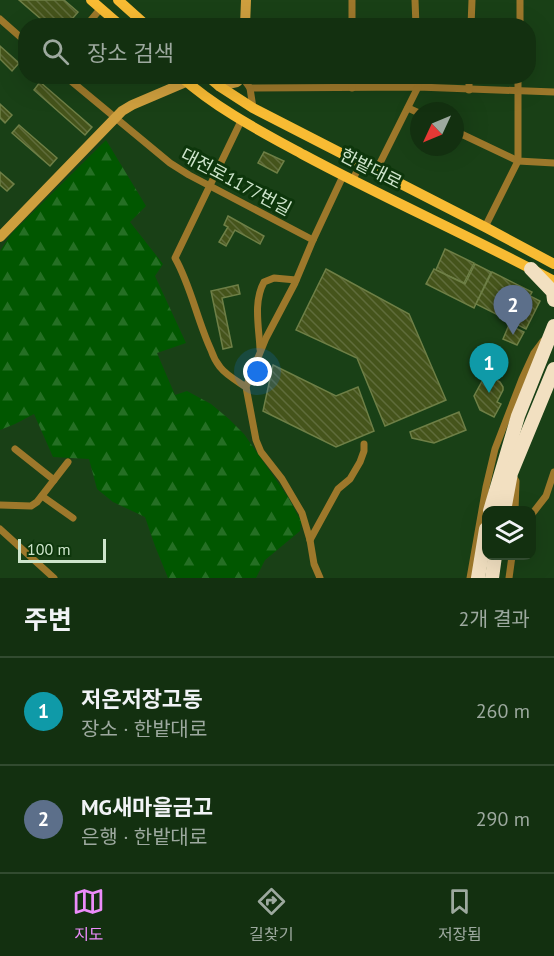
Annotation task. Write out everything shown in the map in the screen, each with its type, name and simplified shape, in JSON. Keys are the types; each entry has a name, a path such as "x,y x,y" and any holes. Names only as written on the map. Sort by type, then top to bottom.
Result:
{"highway":[{"path":"531,269 553,292 554,300"},
{"path":"491,506 518,416 552,329 551,317 554,308"},
{"path":"505,506 511,473 554,369"},
{"path":"478,578 482,554"},
{"path":"492,578 494,560"}],"main road":[{"path":"91,0 112,18"},
{"path":"118,0 138,18"},
{"name":"한밭대로","path":"189,84 241,121 348,178 554,281"},
{"name":"한밭대로","path":"217,84 253,108 554,264"}],"street":[{"path":"246,0 246,18"},
{"path":"352,0 352,18"},
{"path":"416,0 416,18"},
{"path":"471,18 472,0"},
{"path":"520,0 520,18"},
{"path":"93,18 101,9"},
{"path":"0,19 18,35"},
{"name":"대전로1177번길","path":"74,84 170,163 314,240"},
{"path":"0,237 114,118 132,105 173,84"},
{"path":"219,86 228,84"},
{"path":"247,84 250,88 253,108"},
{"path":"376,171 418,84"},
{"path":"469,84 469,90"},
{"path":"485,227 518,162 518,84"},
{"path":"250,88 418,87 554,92"},
{"path":"241,121 175,258 182,269 205,339 214,357 226,373 246,387"},
{"path":"464,135 518,162 554,163"},
{"path":"320,578 314,564 302,513 282,479 261,452 256,440 246,387 260,352 314,240 348,178 361,163"},
{"path":"536,254 554,256"},
{"path":"260,352 258,292 264,282 274,278 296,280"},
{"path":"470,578 495,449 534,353 552,329"},
{"path":"540,400 554,388"},
{"path":"310,540 338,489 350,479 355,471 364,451 364,444"},
{"path":"15,449 54,480"},
{"path":"0,505 31,506 37,502 68,462"},
{"path":"536,508 546,496 554,472"},
{"path":"511,473 516,481 516,506"},
{"path":"42,496 73,518"},
{"path":"0,529 54,578"},
{"path":"511,578 513,560"}],"green space":[{"path":"106,140 146,206 130,222 163,264 155,276 186,343 157,353 175,395 187,391 211,404 244,434 288,497 301,521 300,531 265,560 256,578 168,578 145,517 113,502 97,489 89,459 53,457 34,414 0,430 0,251 12,233"}],"building":[{"path":"19,0 64,0 78,12 73,18 40,18"},
{"path":"0,46 18,64 12,71 0,59"},
{"path":"38,84 42,84 92,127 85,135 34,90"},
{"path":"0,104 12,115 5,123 0,118"},
{"path":"19,125 57,158 50,166 12,133"},
{"path":"264,152 284,161 277,173 258,163"},
{"path":"0,172 14,184 7,191 0,185"},
{"path":"228,216 264,236 260,244 235,230 226,246 219,242 228,227 224,225"},
{"path":"445,249 474,263 464,283 436,270"},
{"path":"475,264 491,272 474,308 426,284 434,269 465,284"},
{"path":"326,269 409,314 446,400 385,426 357,358 296,330"},
{"path":"492,272 532,292 530,296 540,301 526,329 476,304"},
{"path":"238,285 240,294 222,298 232,347 223,349 211,291"},
{"path":"509,325 524,332 517,345 503,339"},
{"path":"273,365 336,396 358,387 374,431 336,447 263,411"},
{"path":"486,374 500,382 503,387 497,402 501,404 494,417 480,410 474,396"},
{"path":"459,412 466,430 434,443 412,438 410,432"}],"place":[{"name":"MG새마을금고","path":"513,335"},
{"name":"저온저장고동","path":"489,393"}]}
